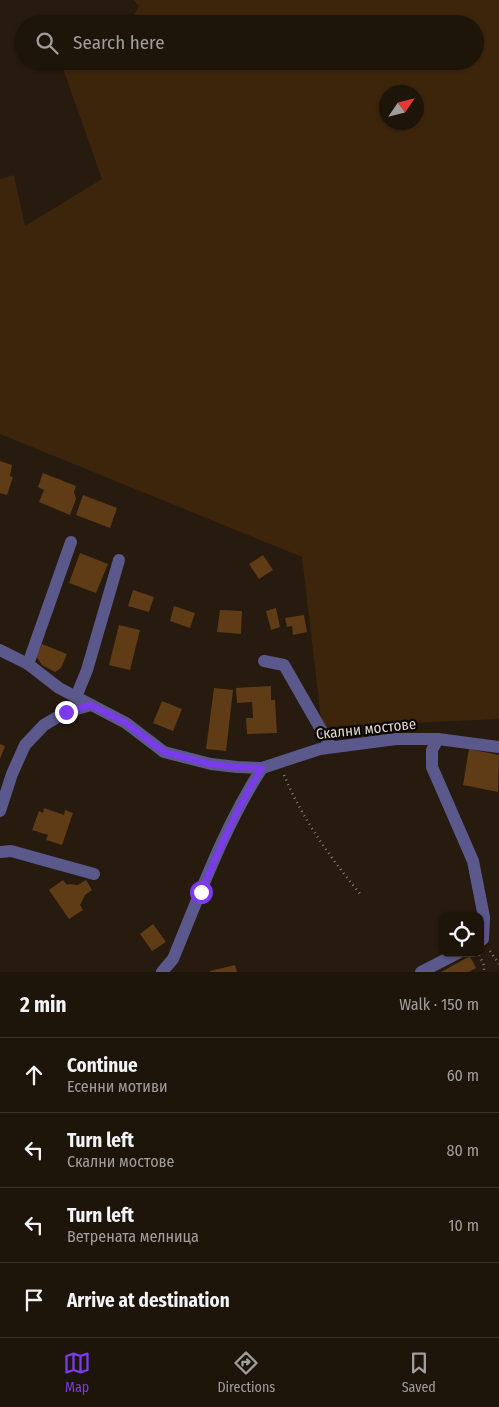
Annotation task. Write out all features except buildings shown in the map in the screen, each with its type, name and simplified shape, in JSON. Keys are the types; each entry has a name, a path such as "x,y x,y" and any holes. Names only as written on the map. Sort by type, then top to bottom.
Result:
{"street":[{"path":"28,664 71,542"},
{"path":"76,697 88,670 119,560"},
{"name":"Скални мостове","path":"0,650 28,664 59,688 126,723 164,752 210,764 262,768 320,749 396,739 438,739 499,746"},
{"path":"264,661 284,665 330,747"},
{"path":"0,811 12,774 26,745 44,725 66,712 91,705"},
{"path":"438,739 432,750 432,767 473,861 483,912"},
{"path":"162,972 173,959 220,846 247,792 262,768"},
{"path":"0,852 11,851 94,874"},
{"path":"421,972 450,957"}],"path":[{"path":"278,762 293,796 316,836 338,868 362,896"},
{"path":"480,957 484,965 484,972"}],"shaded area":[{"path":"134,0 499,0 499,719 322,727 302,557 0,434 0,179 14,175 25,226 102,179 63,70 484,70 484,15 134,15 139,6"}],"route":[{"path":"66,712 91,705 126,723 164,752 210,764 262,768 250,785 240,805 201,892"}]}
